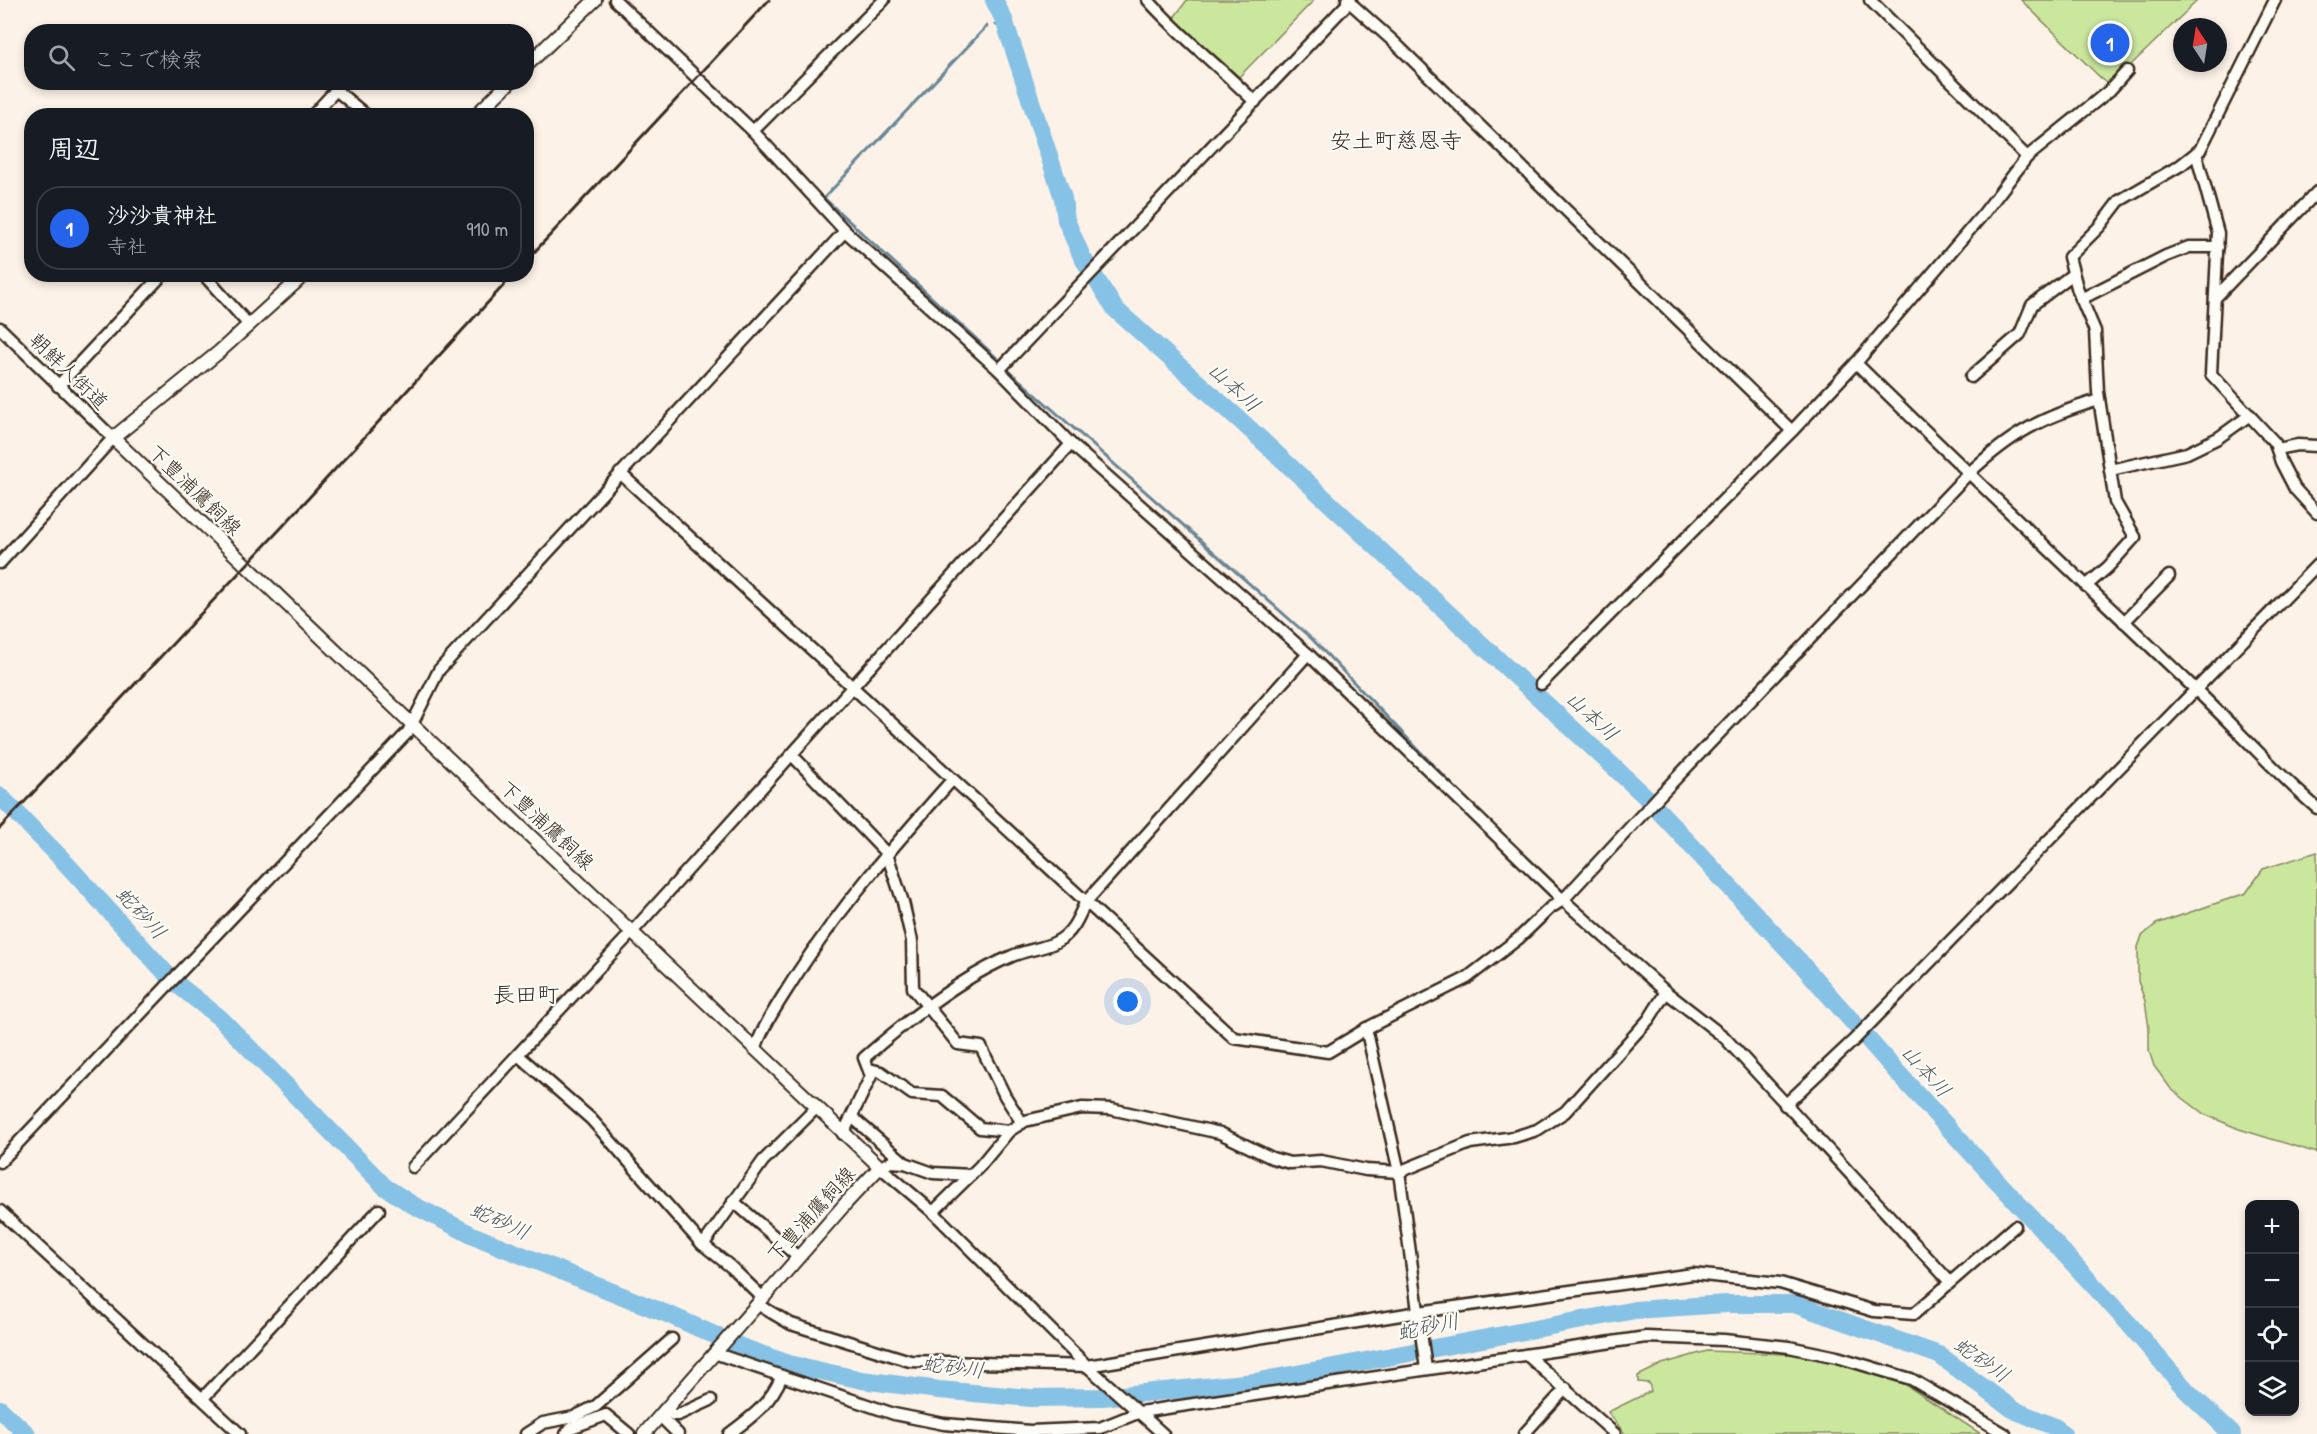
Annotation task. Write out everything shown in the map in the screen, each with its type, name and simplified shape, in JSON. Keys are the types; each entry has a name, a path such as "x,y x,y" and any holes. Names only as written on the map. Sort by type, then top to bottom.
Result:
{"main road":[{"path":"534,58 595,0"},
{"path":"484,108 502,90"},
{"path":"113,438 249,325 296,282"},
{"name":"下豊浦鷹飼線","path":"113,438 412,725 880,1167 798,1257 644,1434"}],"street":[{"path":"615,0 753,131 845,231 999,370 1071,444 1308,654 1563,900 1666,992 1724,1037 1950,1282"},
{"path":"753,131 884,0"},
{"path":"1148,0 1191,44 1223,70 1255,102"},
{"path":"1870,0 2027,157"},
{"path":"2086,586 2108,567 2135,537 2115,502 2099,400 2095,331 2081,299 2069,257 2100,226 2119,201 2181,165 2200,150 2275,0"},
{"path":"999,370 1105,261 1349,1 1394,42 1792,431"},
{"path":"1541,684 1792,431 1856,363 1984,213 2027,157 2110,90 2127,71"},
{"path":"319,108 336,90 357,108"},
{"path":"2196,153 2218,233 2211,374 2275,443 2281,462 2295,489 2317,513"},
{"path":"2216,297 2317,192"},
{"path":"0,1162 412,725 439,670 845,231"},
{"path":"2081,299 2166,256 2189,247 2218,247"},
{"path":"1971,377 2020,334 2032,305 2073,274"},
{"path":"58,386 156,282"},
{"path":"210,282 249,325"},
{"name":"朝鮮人街道","path":"0,328 113,438"},
{"path":"1856,363 1968,474 2317,808"},
{"path":"620,473 1234,1038 1328,1052 1366,1028 1467,978 1519,938 1563,900 1661,794 1996,447 2045,419 2099,400"},
{"path":"2110,470 2187,453 2218,438 2250,416"},
{"path":"0,562 113,438"},
{"path":"413,1167 632,932 1071,444"},
{"path":"2277,449 2317,446"},
{"path":"1785,1105 1854,1040 2317,566"},
{"path":"2124,622 2169,576"},
{"path":"843,1134 871,1076 864,1058 902,1025 962,983 1011,956 1056,942 1074,928 1085,903 1308,654"},
{"path":"792,755 887,854 903,902 912,941 913,988 958,1044 981,1047 1005,1096 1022,1123"},
{"path":"755,1048 763,1026 817,944 887,854 952,780"},
{"path":"933,1212 971,1175 1009,1131 1022,1123 1058,1112 1082,1108 1111,1109 1220,1133 1272,1158 1290,1163 1321,1161 1366,1170 1399,1172 1470,1143 1514,1137 1536,1130 1565,1112 1649,1019 1666,992"},
{"path":"1366,1028 1399,1172 1426,1369"},
{"path":"518,1055 591,1119 703,1245 731,1267 760,1301 791,1323 910,1361 1087,1366 1419,1312 1693,1274 1780,1283 1874,1311 1914,1314 2015,1226"},
{"path":"869,1069 881,1072 912,1094 942,1096 980,1128 1009,1131"},
{"path":"703,1245 762,1161 816,1108"},
{"path":"852,1117 905,1162 933,1173 971,1175"},
{"path":"905,1162 891,1162 880,1167 933,1212 1087,1366 1163,1434"},
{"path":"734,1201 798,1257"},
{"path":"203,1398 379,1210"},
{"path":"0,1211 240,1434"},
{"path":"714,1353 894,1414 944,1424 1030,1431 1097,1431 1140,1412 1646,1336 1724,1340 1789,1347 1837,1357 1911,1379 2005,1434"},
{"path":"526,1434 543,1423 574,1417 597,1406 672,1339"},
{"path":"1527,1354 1615,1434"},
{"path":"729,1434 752,1417 774,1395 782,1377"},
{"path":"1524,1434 1566,1388"},
{"path":"662,1413 678,1415 711,1400"},
{"path":"662,1413 678,1434"},
{"path":"566,1434 571,1428 606,1415 629,1434"}],"green space":[{"path":"1187,0 1314,0 1239,77 1173,19"},
{"path":"2021,0 2198,0 2179,18 2173,18 2173,24 2109,86"},
{"path":"2317,852 2317,1153 2239,1129 2204,1114 2171,1089 2154,1066 2149,1051 2149,1028 2145,1001 2138,981 2138,947 2142,936 2156,924 2246,893 2263,869"},
{"path":"1707,1351 1839,1356 1900,1381 1981,1434 1625,1434 1608,1412 1651,1391 1649,1383 1638,1382 1638,1376 1662,1364"}],"waterway":[{"name":"山本川","path":"994,0 1004,20 1063,198 1066,220 1082,257 1115,309 1241,421 1645,796 1798,960 1896,1071 2129,1324 2187,1391 2232,1434"},
{"path":"996,25 1004,20"},
{"path":"987,26 824,198 998,359"},
{"path":"700,88 726,114"},
{"path":"1008,370 1313,640 1463,796"},
{"name":"蛇砂川","path":"0,796 60,857 173,981 220,1018 385,1187 413,1205 472,1235 672,1316 741,1347 789,1364 862,1380 939,1390 1031,1398 1103,1397 1255,1382 1635,1310 1726,1304 1794,1304 1939,1355 2014,1410 2055,1427 2063,1434"},
{"path":"0,1409 27,1434"}],"railway":[{"path":"534,252 769,0"},
{"path":"0,828 283,526 507,282"}],"place":[{"name":"沙沙貴神社","path":"2110,43"}],"district":[{"name":"安土町慈恩寺","path":"1396,140"},
{"name":"長田町","path":"526,994"}]}
